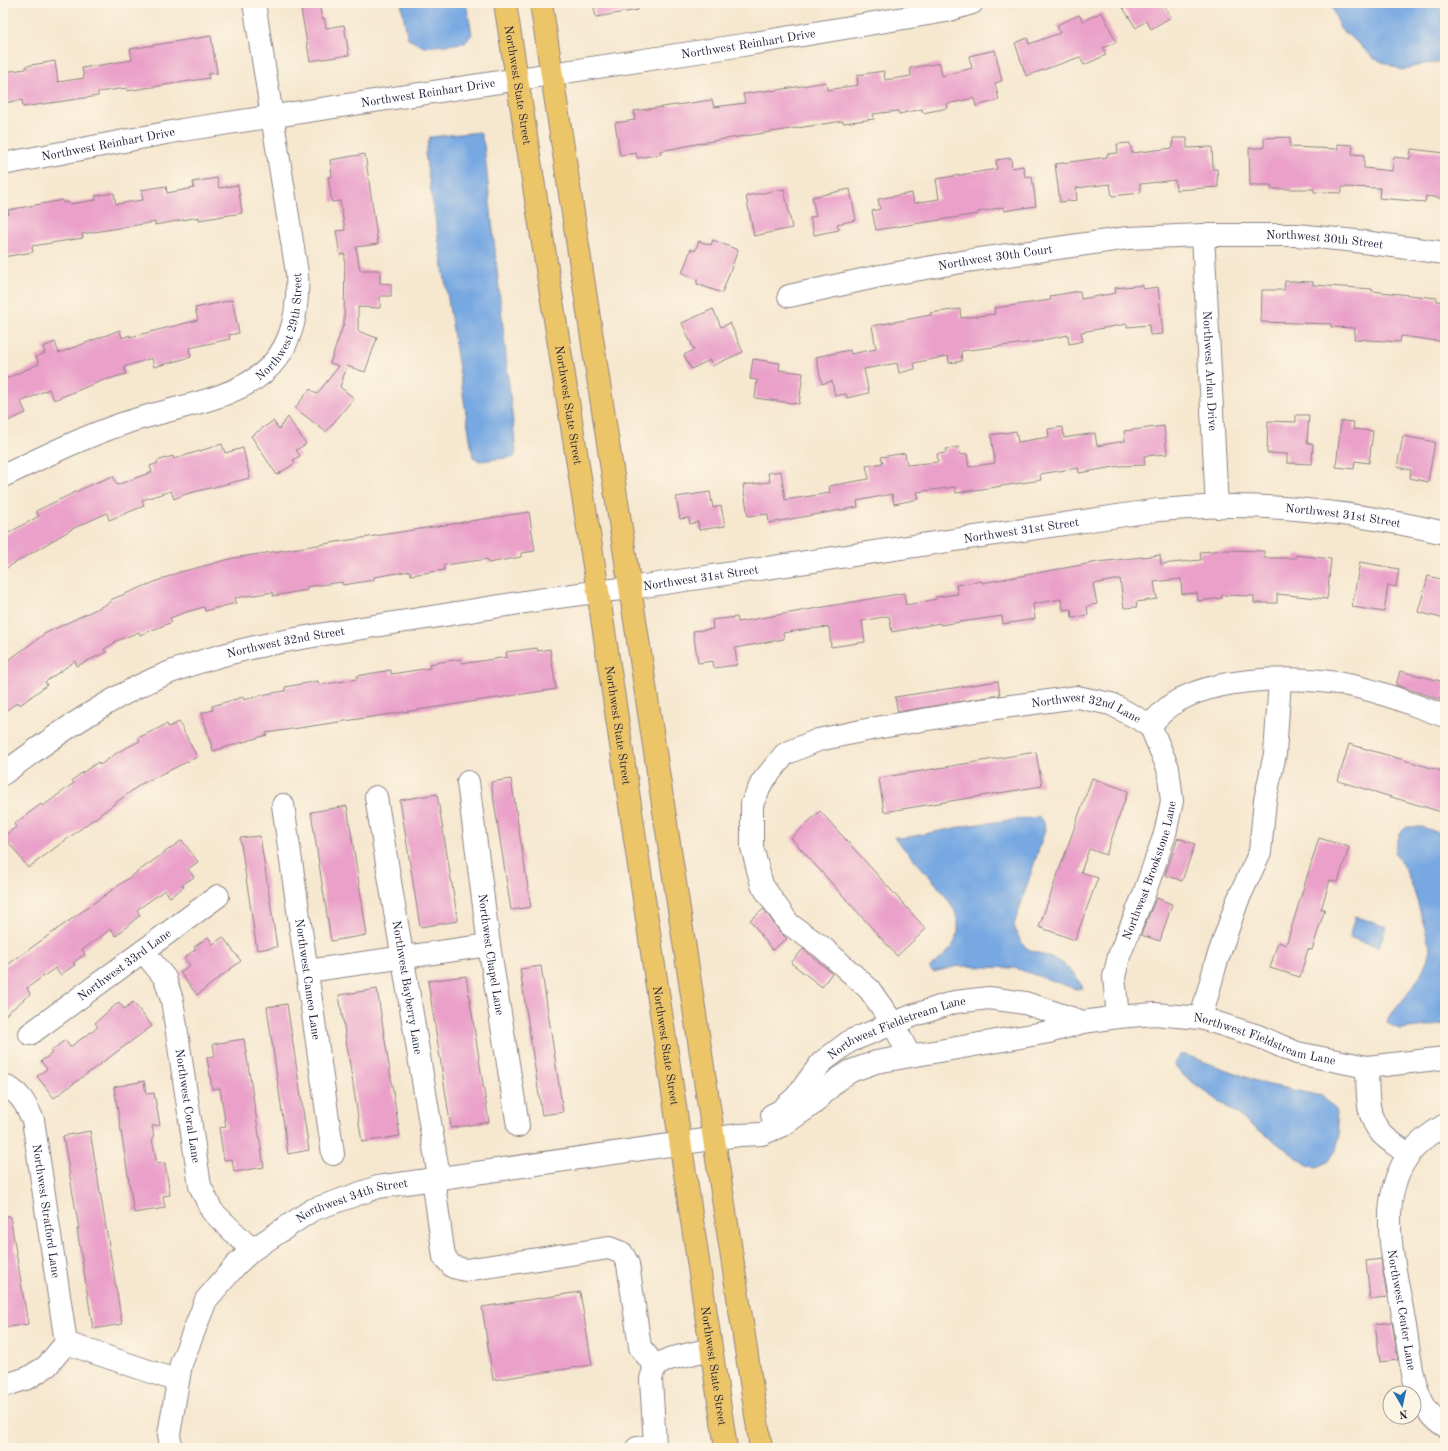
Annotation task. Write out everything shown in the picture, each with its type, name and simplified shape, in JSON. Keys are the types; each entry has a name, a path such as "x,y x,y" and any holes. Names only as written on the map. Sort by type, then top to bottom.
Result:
{"main road":[{"name":"Northwest State Street","path":"504,3 598,591 726,1448"},
{"path":"541,3 761,1448"}],"street":[{"name":"Northwest 29th Street","path":"3,476 90,435 240,389 265,372 288,342 295,317 298,297 297,273 254,3"},
{"name":"Northwest Reinhart Drive","path":"3,164 182,130 517,80 875,23 946,11 972,3"},
{"name":"Northwest 30th Street","path":"1203,235 1297,235 1356,240 1445,253"},
{"name":"Northwest 30th Court","path":"789,296 880,276 973,260 1128,238 1203,235"},
{"name":"Northwest Arlan Drive","path":"1203,235 1217,507"},
{"name":"Northwest 31st Street","path":"598,591 631,588 1158,510 1236,506 1325,512 1411,525 1445,533"},
{"name":"Northwest 32nd Street","path":"3,774 120,695 157,678 206,659 265,644 598,591"},
{"name":"Northwest 32nd Lane","path":"893,1023 869,988 822,947 788,924 762,885 752,847 752,804 762,782 785,754 818,740 876,728 975,711 1077,697 1111,704 1150,725 1171,706 1200,690 1228,684 1280,680 1313,679 1354,686 1445,716"},
{"path":"1201,1018 1216,962 1237,902 1260,852 1265,800 1275,754 1280,680"},
{"name":"Northwest Brookstone Lane","path":"1118,1017 1114,977 1119,956 1144,894 1164,834 1172,801 1168,768 1150,725"},
{"name":"Northwest Chapel Lane","path":"468,782 489,945 518,1126"},
{"name":"Northwest Bayberry Lane","path":"376,797 403,958 436,1177 444,1257 453,1267 466,1270 609,1248 622,1253 628,1264 640,1348 655,1366"},
{"name":"Northwest Cameo Lane","path":"283,805 333,1154"},
{"name":"Northwest 33rd Lane","path":"30,1034 218,896"},
{"path":"307,971 489,945"},
{"name":"Northwest Coral Lane","path":"143,951 165,978 172,1000 200,1186 212,1211 252,1250"},
{"name":"Northwest Fieldstream Lane","path":"739,1135 759,1121 780,1111 791,1102 807,1084 822,1062 850,1041 893,1023 955,1002 989,998 1025,1003 1083,1022"},
{"name":"Northwest Fieldstream Lane","path":"681,1144 739,1135 762,1134 784,1125 813,1104 851,1070 876,1062 909,1055 1049,1032 1083,1022 1118,1017 1154,1014 1201,1018 1258,1036 1297,1053 1367,1067 1445,1058"},
{"path":"893,1023 909,1055"},
{"path":"1367,1067 1368,1104 1374,1123 1381,1133 1408,1154 1414,1147 1445,1125"},
{"name":"Northwest Stratford Lane","path":"5,1087 24,1100 33,1120 66,1343"},
{"name":"Northwest 34th Street","path":"171,1448 169,1434 181,1364 206,1300 236,1264 252,1250 312,1210 378,1187 436,1177 681,1144"},
{"name":"Northwest Center Lane","path":"1408,1154 1395,1182 1391,1203 1391,1231 1396,1274 1417,1388 1426,1409 1438,1423 1445,1427"},
{"path":"3,1386 28,1378 47,1366 66,1343 178,1381"},
{"path":"650,1447 651,1379 655,1366 669,1359 711,1349"}],"water":[{"path":"401,3 466,3 472,34 465,43 424,47 408,39"},
{"path":"1331,3 1445,3 1445,62 1423,64 1402,70 1373,58 1357,42 1340,29"},
{"path":"480,132 484,145 516,452 514,457 480,461 473,457 425,154 430,137"},
{"path":"1038,817 1044,822 1045,830 1014,925 1022,943 1026,948 1063,964 1073,974 1083,988 1076,989 1015,968 959,966 933,972 929,968 947,953 953,945 958,928 957,917 952,905 937,885 894,837 904,838 970,825"},
{"path":"1407,827 1422,827 1445,835 1445,1024 1399,1029 1387,1023 1389,1017 1420,975 1425,966 1430,947 1412,885 1401,862 1394,853 1400,833"},
{"path":"1355,916 1386,927 1379,947 1349,937"},
{"path":"1179,1055 1186,1055 1265,1084 1322,1096 1335,1109 1340,1135 1336,1149 1329,1161 1316,1168 1306,1164 1184,1076 1174,1064"}],"building":[{"path":"300,3 319,3 322,19 324,18 326,28 344,25 349,55 310,61"},
{"path":"593,3 638,3 638,10 596,17"},
{"path":"1120,3 1162,3 1171,17 1151,29 1146,21 1136,28"},
{"path":"1102,12 1116,42 1103,48 1106,55 1084,65 1080,57 1026,76 1015,43 1027,38 1029,44 1060,33 1057,25 1079,15 1083,21"},
{"path":"211,36 217,73 208,74 209,78 127,91 127,88 98,92 98,96 23,107 22,100 3,103 3,72 26,69 26,66 55,61 58,82 84,78 82,68 132,60 130,49"},
{"path":"995,50 1002,81 995,83 999,100 976,106 974,98 947,104 948,108 923,113 922,109 899,114 898,111 873,114 874,119 843,123 843,121 712,141 660,151 661,154 637,158 636,153 620,155 615,123 635,120 634,111 712,100 714,107 745,103 743,94 826,82 827,90 858,85 857,75 884,71 885,80 911,76 910,68 940,63 942,76 972,68 969,56"},
{"path":"1290,137 1290,147 1338,149 1338,144 1353,145 1352,154 1364,155 1364,168 1392,171 1394,157 1410,159 1411,149 1445,153 1445,199 1426,196 1425,202 1379,198 1380,188 1342,187 1342,193 1314,192 1314,189 1271,189 1271,185 1250,185 1249,148 1264,148 1264,138"},
{"path":"1173,138 1187,138 1187,148 1212,147 1213,169 1217,169 1218,187 1176,190 1175,180 1140,184 1141,193 1112,196 1110,184 1076,188 1077,200 1060,202 1055,164 1107,157 1107,154 1118,153 1117,144 1130,143 1132,153 1173,148"},
{"path":"365,154 378,244 356,247 360,270 380,270 380,283 391,284 391,296 380,296 380,308 358,307 358,331 377,338 365,372 347,366 340,387 354,398 326,432 295,408 310,389 317,394 339,366 330,363 344,323 345,254 340,255 336,231 345,230 340,201 332,202 328,177 332,176 330,160"},
{"path":"1011,158 1012,168 1023,166 1025,177 1032,176 1036,206 1004,211 1004,207 978,212 978,214 876,230 872,211 880,209 878,199 912,193 914,203 939,199 936,179 997,169 996,160"},
{"path":"217,178 219,188 238,185 242,213 199,220 199,217 155,225 155,222 82,234 83,238 32,246 33,252 3,257 3,215 9,214 8,210 63,200 63,203 68,202 69,204 96,200 95,196 114,193 116,204 143,200 141,190 166,186 167,193 194,188 193,182"},
{"path":"784,189 792,228 754,236 746,196"},
{"path":"850,189 856,220 837,224 839,230 814,235 810,217 816,216 812,197"},
{"path":"713,240 738,250 722,293 697,284 697,279 682,273 691,249 695,251 699,241 711,245"},
{"path":"1285,281 1313,282 1313,285 1372,289 1372,291 1437,298 1437,301 1445,302 1445,342 1401,336 1400,342 1354,339 1355,328 1331,327 1331,324 1261,322 1262,290 1284,290"},
{"path":"1143,285 1143,289 1158,287 1163,334 1150,335 1149,325 1127,327 1127,324 1081,332 1083,341 1069,344 1068,335 1043,341 961,351 962,361 949,363 948,356 914,363 915,369 899,373 897,363 864,369 869,393 847,398 846,394 835,396 832,381 822,384 816,357 850,350 851,354 876,349 872,326 931,315 930,313 960,309 961,318 995,314 994,308 1051,300 1050,296 1080,291 1081,299 1116,293 1115,288"},
{"path":"232,300 239,333 229,335 230,339 189,348 191,357 154,367 152,358 124,367 126,374 101,381 54,400 49,389 21,402 26,413 3,423 3,380 39,364 36,357 45,353 43,347 55,342 59,353 120,330 122,338 130,335 130,337 198,320 195,308"},
{"path":"713,309 721,327 730,323 743,352 712,366 710,360 691,369 684,355 694,350 682,323"},
{"path":"753,359 780,363 779,370 803,373 799,404 755,398 757,380 750,379"},
{"path":"1296,415 1309,415 1307,443 1313,444 1312,464 1287,463 1287,454 1267,453 1268,421 1296,422"},
{"path":"288,417 306,444 296,450 300,456 293,460 295,463 277,475 251,436 273,421 279,429"},
{"path":"1341,421 1354,422 1353,429 1373,431 1369,463 1355,461 1354,469 1336,467"},
{"path":"1164,426 1167,454 1144,456 1145,465 1120,466 1079,473 1078,468 1040,474 1041,480 956,493 955,487 917,492 919,499 894,504 892,494 857,501 858,507 769,523 768,514 748,516 743,485 770,482 768,473 781,471 785,500 830,493 829,486 869,479 866,466 883,463 881,457 905,453 907,465 938,462 937,454 946,453 946,449 959,447 960,455 967,454 969,467 995,463 991,435 1016,431 1018,442 1049,437 1048,429 1063,427 1064,438 1095,433 1097,446 1125,441 1124,431"},
{"path":"1403,436 1435,442 1428,482 1410,478 1411,470 1397,467"},
{"path":"222,444 225,453 243,448 250,478 186,494 174,499 171,491 142,500 144,506 109,520 107,513 72,529 3,570 3,536 39,516 36,511 90,485 113,476 117,485 152,472 150,466 158,463 157,461 173,456 174,459"},
{"path":"710,492 713,508 721,506 725,526 699,530 698,522 690,524 689,518 680,519 676,497"},
{"path":"529,512 535,551 521,553 521,557 488,563 487,559 444,565 444,570 411,575 410,571 374,577 374,580 343,585 342,582 306,587 307,590 273,596 273,592 235,598 236,603 205,611 204,607 186,612 170,618 172,622 140,635 139,632 114,642 115,643 104,649 106,652 77,666 75,661 45,682 47,685 20,705 18,702 3,713 3,664 46,633 111,602 110,600 177,573 234,558"},
{"path":"1225,550 1264,551 1264,558 1296,558 1296,555 1331,559 1327,599 1277,594 1277,603 1254,603 1254,596 1222,595 1222,598 1198,601 1197,593 1182,594 1181,579 1154,582 1157,599 1136,602 1137,607 1124,608 1120,579 1093,584 1097,604 1087,606 1088,615 1072,618 1071,609 1063,610 1061,599 1033,604 1035,619 1003,624 1002,616 940,625 940,623 892,632 889,616 862,621 865,642 831,647 829,627 808,629 783,633 784,639 735,648 737,665 714,668 713,661 698,663 693,631 713,629 712,620 737,617 738,622 904,593 906,605 936,599 936,597 958,594 956,585 982,581 982,583 1098,562 1160,555 1161,564 1201,560 1200,552"},
{"path":"1360,562 1399,569 1396,587 1388,585 1384,612 1352,607"},
{"path":"1428,576 1445,580 1445,619 1418,612"},
{"path":"537,648 538,651 550,649 556,689 266,733 267,735 213,751 202,713 213,710 212,706 243,697 244,700 285,691 285,687 318,681 319,685 357,679 357,676 391,670 391,674 430,668 429,664 461,659 461,663 507,657 506,652"},
{"path":"1400,671 1445,682 1445,701 1396,685"},
{"path":"998,681 1000,695 898,712 895,697"},
{"path":"179,722 197,757 141,784 28,868 4,836 16,827 14,824 41,804 43,806 74,783 72,780 98,762 100,765 118,752 140,741 138,738 167,724 168,727"},
{"path":"1349,744 1445,772 1445,813 1338,781"},
{"path":"1036,752 1042,786 884,812 879,778"},
{"path":"1092,778 1128,791 1106,855 1089,849 1081,872 1098,878 1075,940 1039,927"},
{"path":"511,779 531,907 511,910 491,782"},
{"path":"437,794 458,921 420,927 400,800"},
{"path":"347,806 367,935 331,941 311,812"},
{"path":"820,811 926,929 897,956 791,838"},
{"path":"260,836 277,947 257,950 240,838"},
{"path":"1178,838 1195,844 1182,881 1165,875"},
{"path":"1319,838 1349,847 1338,882 1330,880 1321,909 1325,909 1312,950 1308,949 1300,977 1270,968 1278,942 1286,945"},
{"path":"182,840 198,862 188,869 194,877 182,885 184,887 170,897 165,890 137,910 140,915 116,936 111,929 82,950 85,954 73,963 75,965 60,975 55,968 27,988 30,994 3,1017 3,968"},
{"path":"1156,898 1172,904 1160,941 1141,935"},
{"path":"764,909 779,931 787,939 772,950 750,920"},
{"path":"208,937 213,944 223,937 241,961 197,995 180,972 190,965 184,958 196,949 194,947"},
{"path":"803,949 832,973 822,987 791,963"},
{"path":"541,966 563,1112 542,1115 520,969"},
{"path":"466,976 489,1122 451,1128 428,981"},
{"path":"377,989 400,1136 362,1142 339,995"},
{"path":"119,1002 124,1009 133,1002 152,1026 54,1098 37,1076 47,1069 41,1061 53,1053 51,1051 65,1040 70,1047 98,1027 95,1023"},
{"path":"287,1004 309,1150 288,1154 267,1007"},
{"path":"244,1039 264,1167 234,1172 232,1159 224,1160 219,1128 226,1127 220,1088 212,1089 207,1057 215,1056 213,1044"},
{"path":"144,1081 146,1094 154,1093 160,1125 152,1126 154,1138 152,1139 157,1164 165,1163 170,1195 163,1196 165,1208 134,1213 114,1087"},
{"path":"90,1131 122,1324 93,1329 77,1229 79,1229 63,1136"},
{"path":"3,1216 10,1216 28,1324 3,1328"},
{"path":"1381,1259 1387,1297 1370,1299 1366,1261"},
{"path":"580,1292 592,1365 493,1380 482,1307"},
{"path":"1392,1322 1398,1360 1380,1362 1375,1324"}]}
